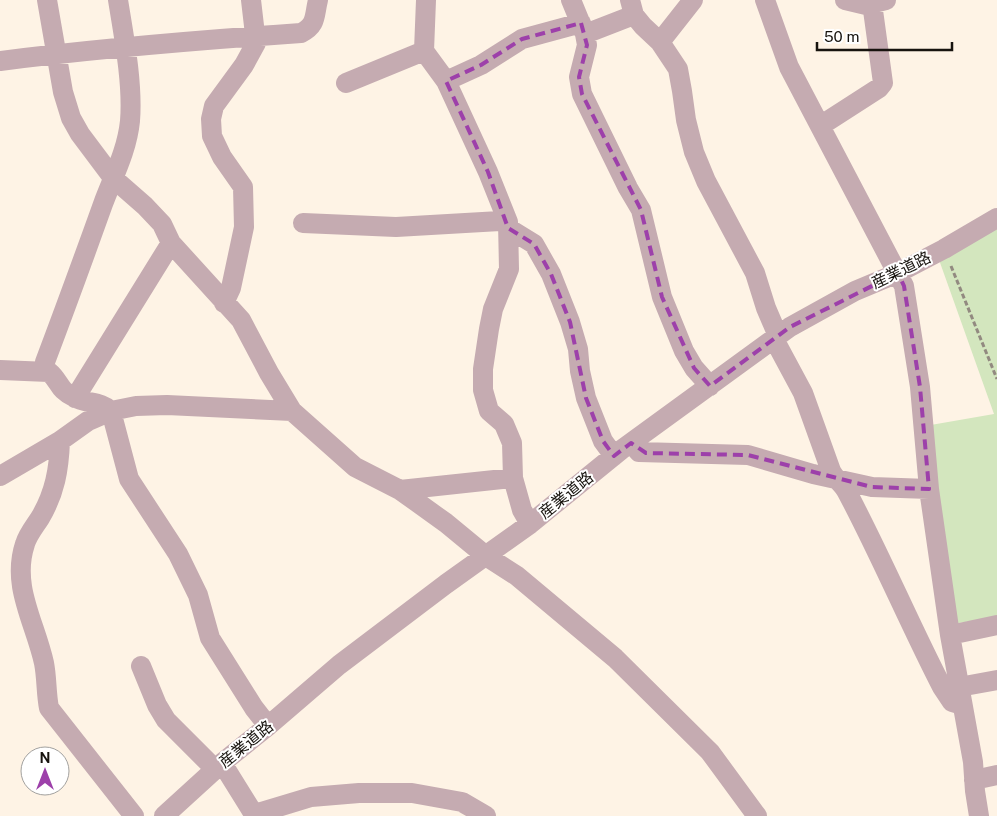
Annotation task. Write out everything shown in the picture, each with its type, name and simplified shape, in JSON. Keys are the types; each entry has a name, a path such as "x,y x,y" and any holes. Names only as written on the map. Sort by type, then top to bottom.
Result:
{"street":[{"path":"47,0 63,92 71,118 80,134 113,178 162,224 171,243 241,320 292,411 355,468 400,490 454,529 486,556 518,576 614,658 710,752 757,816"},
{"path":"44,372 45,362 127,145 130,120 125,47 118,0"},
{"path":"224,302 231,288 244,227 243,187 222,157 212,136 211,119 214,106 244,64 256,43 251,0"},
{"path":"0,61 125,47 301,33 309,29 313,23 318,0"},
{"path":"426,0 424,51 446,81 488,172 507,223 509,269 493,309 488,330 483,369 483,390 489,411 504,424 512,443 513,478 522,510 530,524"},
{"path":"571,0 583,28 586,44 579,77 582,94 628,188 641,210 662,297 684,351 694,368 710,386"},
{"path":"660,42 693,0"},
{"path":"765,0 789,67 904,286 920,387 928,459 929,489 950,635 973,762 979,816"},
{"path":"820,126 879,88 883,83 879,2 866,5 845,0"},
{"path":"446,81 481,66 522,39 583,28 632,8 642,26 660,42 678,69 686,120 694,152 706,181 755,273 776,338 803,393 826,458 836,479 845,489 864,526 942,686 952,702 997,680"},
{"path":"346,83 424,51"},
{"name":"産業道路","path":"164,816 218,766 339,665 446,584 530,524 614,456 790,327 855,292 898,273 944,249 997,218"},
{"path":"303,223 396,227 500,221 507,223 534,244 551,274 570,322 578,349 580,371 586,398 603,441 614,456"},
{"path":"75,398 171,243"},
{"path":"0,370 49,372 54,376 61,389 75,398 106,405 111,411 129,479 178,554 198,595 210,638 254,708 268,726"},
{"path":"0,476 60,441 88,421 111,411 136,406 168,405 292,411"},
{"path":"60,441 59,469 52,496 25,544 20,565 21,586 44,663 49,708 134,816"},
{"path":"631,444 639,452 748,455 872,487 929,489"},
{"path":"400,490 513,478"},
{"path":"950,635 997,625"},
{"path":"141,666 156,705 166,720 218,766 255,815 311,797 359,793 412,793 462,802 486,816"},
{"path":"974,780 997,775"}],"path":[{"path":"944,249 997,379"}],"highlighted area":[{"path":"581,23 587,45 579,77 582,94 641,210 662,297 694,368 710,386 790,327 898,273 904,286 920,387 929,489 872,487 748,455 646,453 631,443 614,456 603,441 586,398 570,322 551,274 534,244 508,228 488,172 446,81 481,65 522,39"}],"green space":[{"path":"997,224 997,617 946,625 925,426 994,414 938,257"}]}
